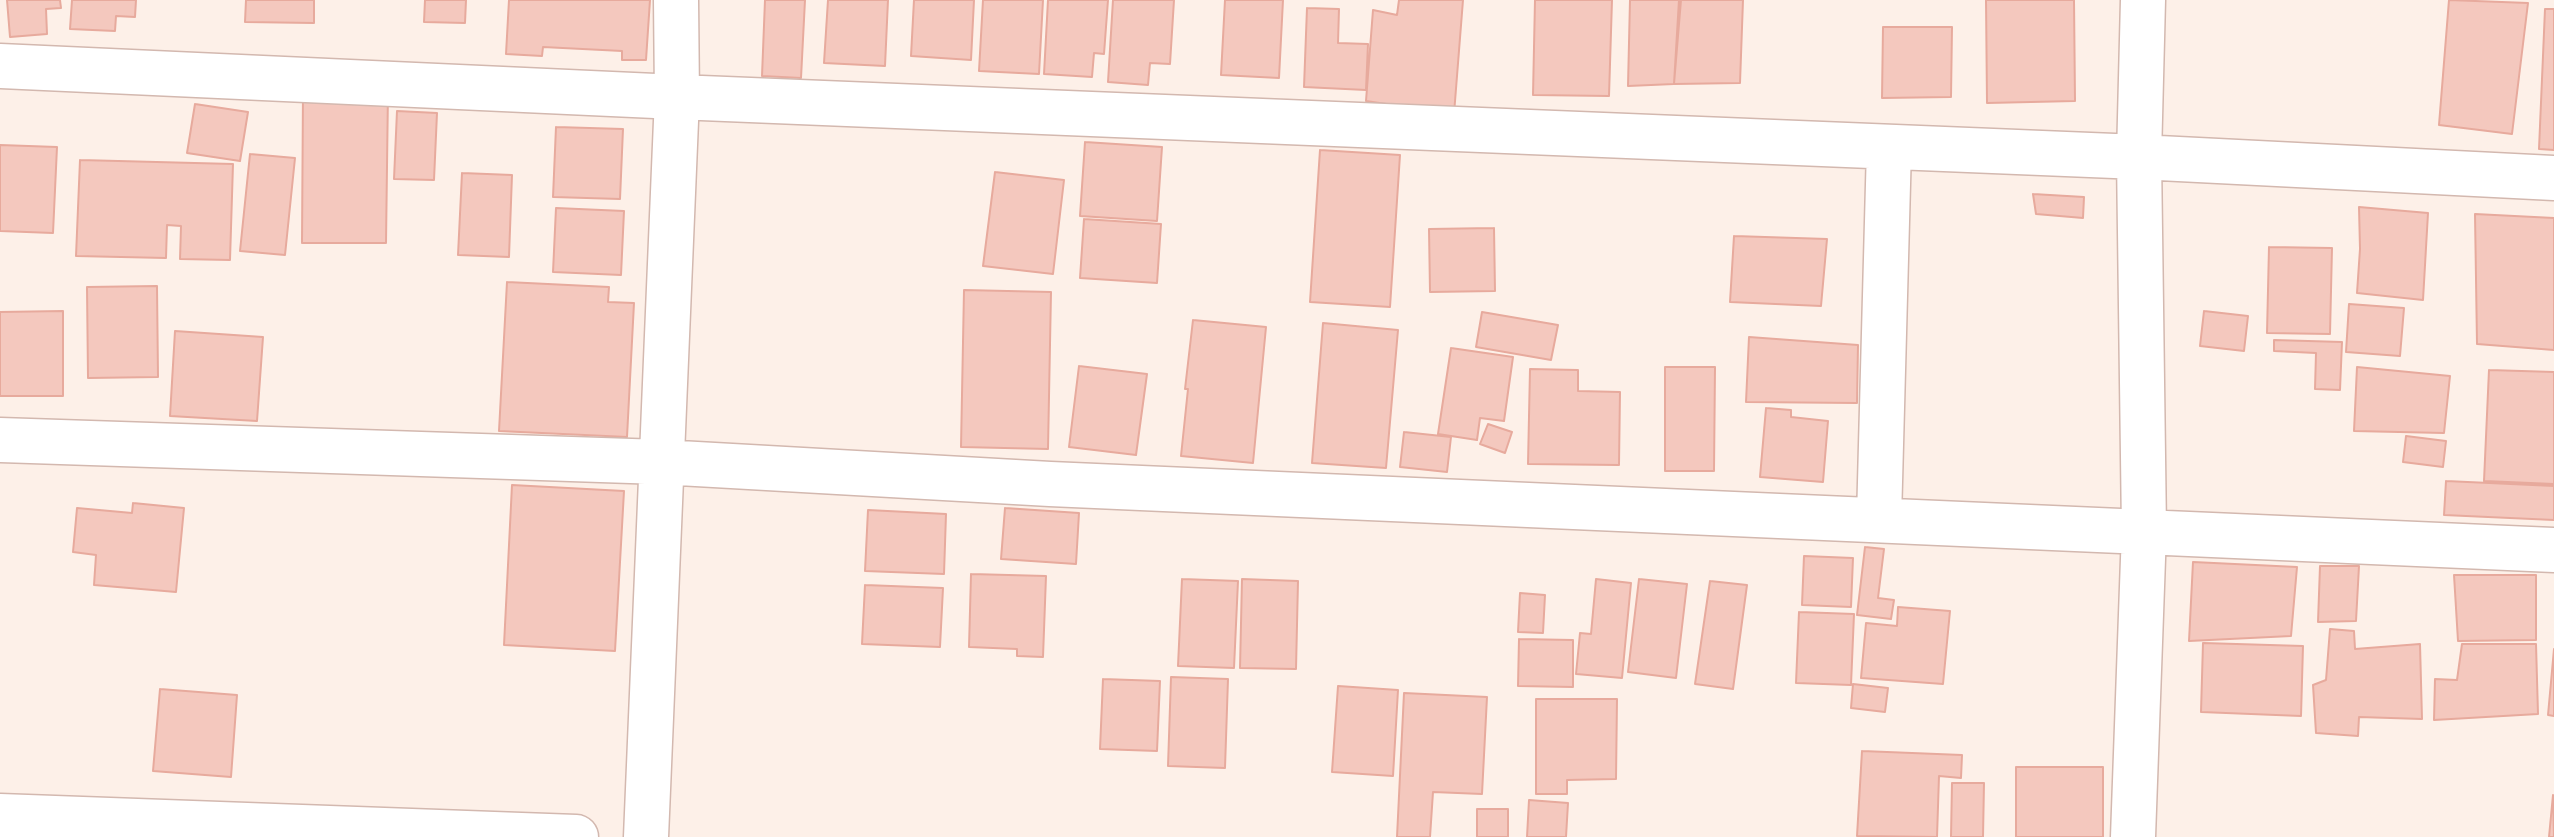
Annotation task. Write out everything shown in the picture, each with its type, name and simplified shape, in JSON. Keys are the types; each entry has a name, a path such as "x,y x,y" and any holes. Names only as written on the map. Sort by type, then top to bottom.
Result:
{"street":[{"path":"646,837 677,97 676,0"},
{"path":"2133,837 2144,531 2139,157 2143,0"},
{"path":"0,66 2139,157 2554,178"},
{"path":"1879,519 1889,147"},
{"path":"0,440 661,462 1066,485 2554,550"},
{"path":"0,816 576,837"}],"building":[{"path":"7,0 60,0 61,8 46,9 47,34 10,37"},
{"path":"72,0 136,0 135,17 116,16 115,31 70,29"},
{"path":"246,0 314,0 314,23 245,22"},
{"path":"425,0 466,0 465,23 424,22"},
{"path":"509,0 650,0 646,60 622,60 622,51 543,47 542,56 506,54"},
{"path":"765,0 805,0 801,78 762,76"},
{"path":"828,0 888,0 885,66 824,63"},
{"path":"914,0 974,0 971,60 911,56"},
{"path":"983,0 1043,0 1039,74 979,71"},
{"path":"1048,0 1108,0 1104,54 1094,53 1092,77 1044,74"},
{"path":"1113,0 1174,0 1170,64 1150,63 1148,85 1108,82"},
{"path":"1225,0 1283,0 1279,78 1221,75"},
{"path":"1399,0 1463,0 1454,114 1366,101 1373,10 1397,15"},
{"path":"1535,0 1612,0 1609,96 1533,95"},
{"path":"1630,0 1679,0 1674,84 1628,86"},
{"path":"1681,0 1743,0 1740,83 1674,84"},
{"path":"1986,0 2074,0 2075,101 1987,103"},
{"path":"2449,0 2528,3 2512,134 2439,125"},
{"path":"1307,8 1339,9 1338,43 1368,44 1366,90 1304,87"},
{"path":"2545,9 2554,9 2554,150 2539,149"},
{"path":"1883,27 1952,27 1951,97 1882,98"},
{"path":"303,91 388,91 386,243 302,243"},
{"path":"195,104 248,112 240,161 187,153"},
{"path":"397,111 437,113 434,180 394,179"},
{"path":"556,127 623,129 620,199 553,197"},
{"path":"1085,142 1162,147 1157,221 1080,216"},
{"path":"0,145 57,147 53,233 0,231"},
{"path":"1320,150 1400,155 1390,307 1310,302"},
{"path":"250,154 295,158 285,255 240,251"},
{"path":"80,160 233,164 230,260 180,259 181,226 167,225 166,258 76,256"},
{"path":"995,172 1064,180 1053,274 983,266"},
{"path":"462,173 512,175 509,257 458,255"},
{"path":"2033,194 2084,197 2083,218 2036,214"},
{"path":"2359,207 2428,213 2423,300 2357,293"},
{"path":"556,208 624,211 621,275 553,272"},
{"path":"2475,214 2554,218 2554,350 2477,344"},
{"path":"1084,219 1161,224 1157,283 1080,278"},
{"path":"1494,228 1495,291 1430,292 1429,229"},
{"path":"1734,236 1827,239 1821,306 1730,302"},
{"path":"2269,247 2332,248 2330,334 2267,333"},
{"path":"507,282 609,287 608,302 634,303 627,437 499,431"},
{"path":"157,286 158,377 88,378 87,287"},
{"path":"964,290 1051,292 1048,449 961,447"},
{"path":"2349,304 2404,308 2400,356 2346,352"},
{"path":"63,311 63,396 0,396 0,312"},
{"path":"2204,311 2248,316 2244,351 2200,346"},
{"path":"1482,312 1558,325 1551,360 1476,347"},
{"path":"1193,320 1266,327 1253,463 1181,456"},
{"path":"1323,323 1398,330 1386,468 1312,463"},
{"path":"175,331 263,337 257,421 170,416"},
{"path":"1749,337 1858,345 1857,403 1746,402"},
{"path":"2274,340 2342,342 2340,390 2315,389 2316,353 2274,351"},
{"path":"1451,348 1513,357 1504,421 1480,418 1477,440 1438,434"},
{"path":"1079,366 1147,374 1136,455 1069,447"},
{"path":"1665,367 1715,367 1714,471 1665,471"},
{"path":"2357,367 2450,376 2444,433 2354,431"},
{"path":"1530,369 1578,370 1578,391 1620,392 1619,465 1528,464"},
{"path":"2489,370 2554,372 2554,484 2484,481"},
{"path":"1766,408 1791,410 1791,417 1828,421 1823,482 1760,477"},
{"path":"1488,424 1512,432 1505,453 1480,444"},
{"path":"1404,432 1451,437 1447,472 1400,467"},
{"path":"2406,436 2446,441 2443,467 2403,462"},
{"path":"2446,481 2554,486 2554,520 2444,515"},
{"path":"512,485 624,491 615,651 504,645"},
{"path":"133,503 184,508 176,592 94,585 96,555 73,552 77,508 132,513"},
{"path":"1005,508 1079,513 1076,564 1001,559"},
{"path":"868,510 946,514 944,574 865,571"},
{"path":"1865,547 1884,549 1878,598 1894,600 1891,619 1857,615"},
{"path":"1804,556 1853,558 1851,607 1802,605"},
{"path":"2193,562 2297,567 2291,636 2189,641"},
{"path":"2320,566 2359,566 2356,621 2318,622"},
{"path":"971,574 1046,576 1043,657 1017,656 1017,649 969,647"},
{"path":"2454,575 2536,575 2536,640 2458,641"},
{"path":"1182,579 1238,581 1234,668 1178,666"},
{"path":"1242,579 1298,581 1296,669 1240,668"},
{"path":"1596,579 1631,583 1622,678 1576,674 1580,633 1591,634"},
{"path":"1639,579 1687,584 1676,678 1628,672"},
{"path":"1710,581 1747,585 1733,689 1695,684"},
{"path":"865,585 943,588 940,647 862,644"},
{"path":"1520,593 1545,595 1543,633 1518,632"},
{"path":"1898,607 1950,611 1943,684 1861,678 1866,623 1897,626"},
{"path":"1799,612 1854,614 1851,685 1796,683"},
{"path":"2330,629 2354,631 2355,649 2420,644 2422,719 2359,717 2358,736 2316,733 2313,685 2326,680"},
{"path":"1519,639 1573,640 1573,687 1518,686"},
{"path":"2203,643 2303,646 2301,716 2201,712"},
{"path":"2462,644 2536,644 2538,714 2434,720 2435,679 2457,680"},
{"path":"2554,649 2554,716 2548,715"},
{"path":"1171,677 1228,679 1225,768 1168,766"},
{"path":"1103,679 1160,681 1157,751 1100,749"},
{"path":"1853,684 1888,688 1885,712 1851,708"},
{"path":"1338,686 1398,690 1393,776 1332,772"},
{"path":"160,689 237,695 231,777 153,771"},
{"path":"1404,693 1487,697 1482,794 1433,792 1430,837 1397,837"},
{"path":"1536,699 1617,699 1616,779 1567,780 1567,794 1536,794"},
{"path":"1862,751 1962,755 1961,778 1939,776 1937,837 1857,836"},
{"path":"2016,767 2103,767 2103,837 2016,837"},
{"path":"1952,783 1984,783 1983,837 1951,837"},
{"path":"2553,795 2554,837 2549,837"},
{"path":"1529,800 1568,803 1566,837 1527,837"},
{"path":"1477,809 1508,809 1508,837 1477,837"}]}
